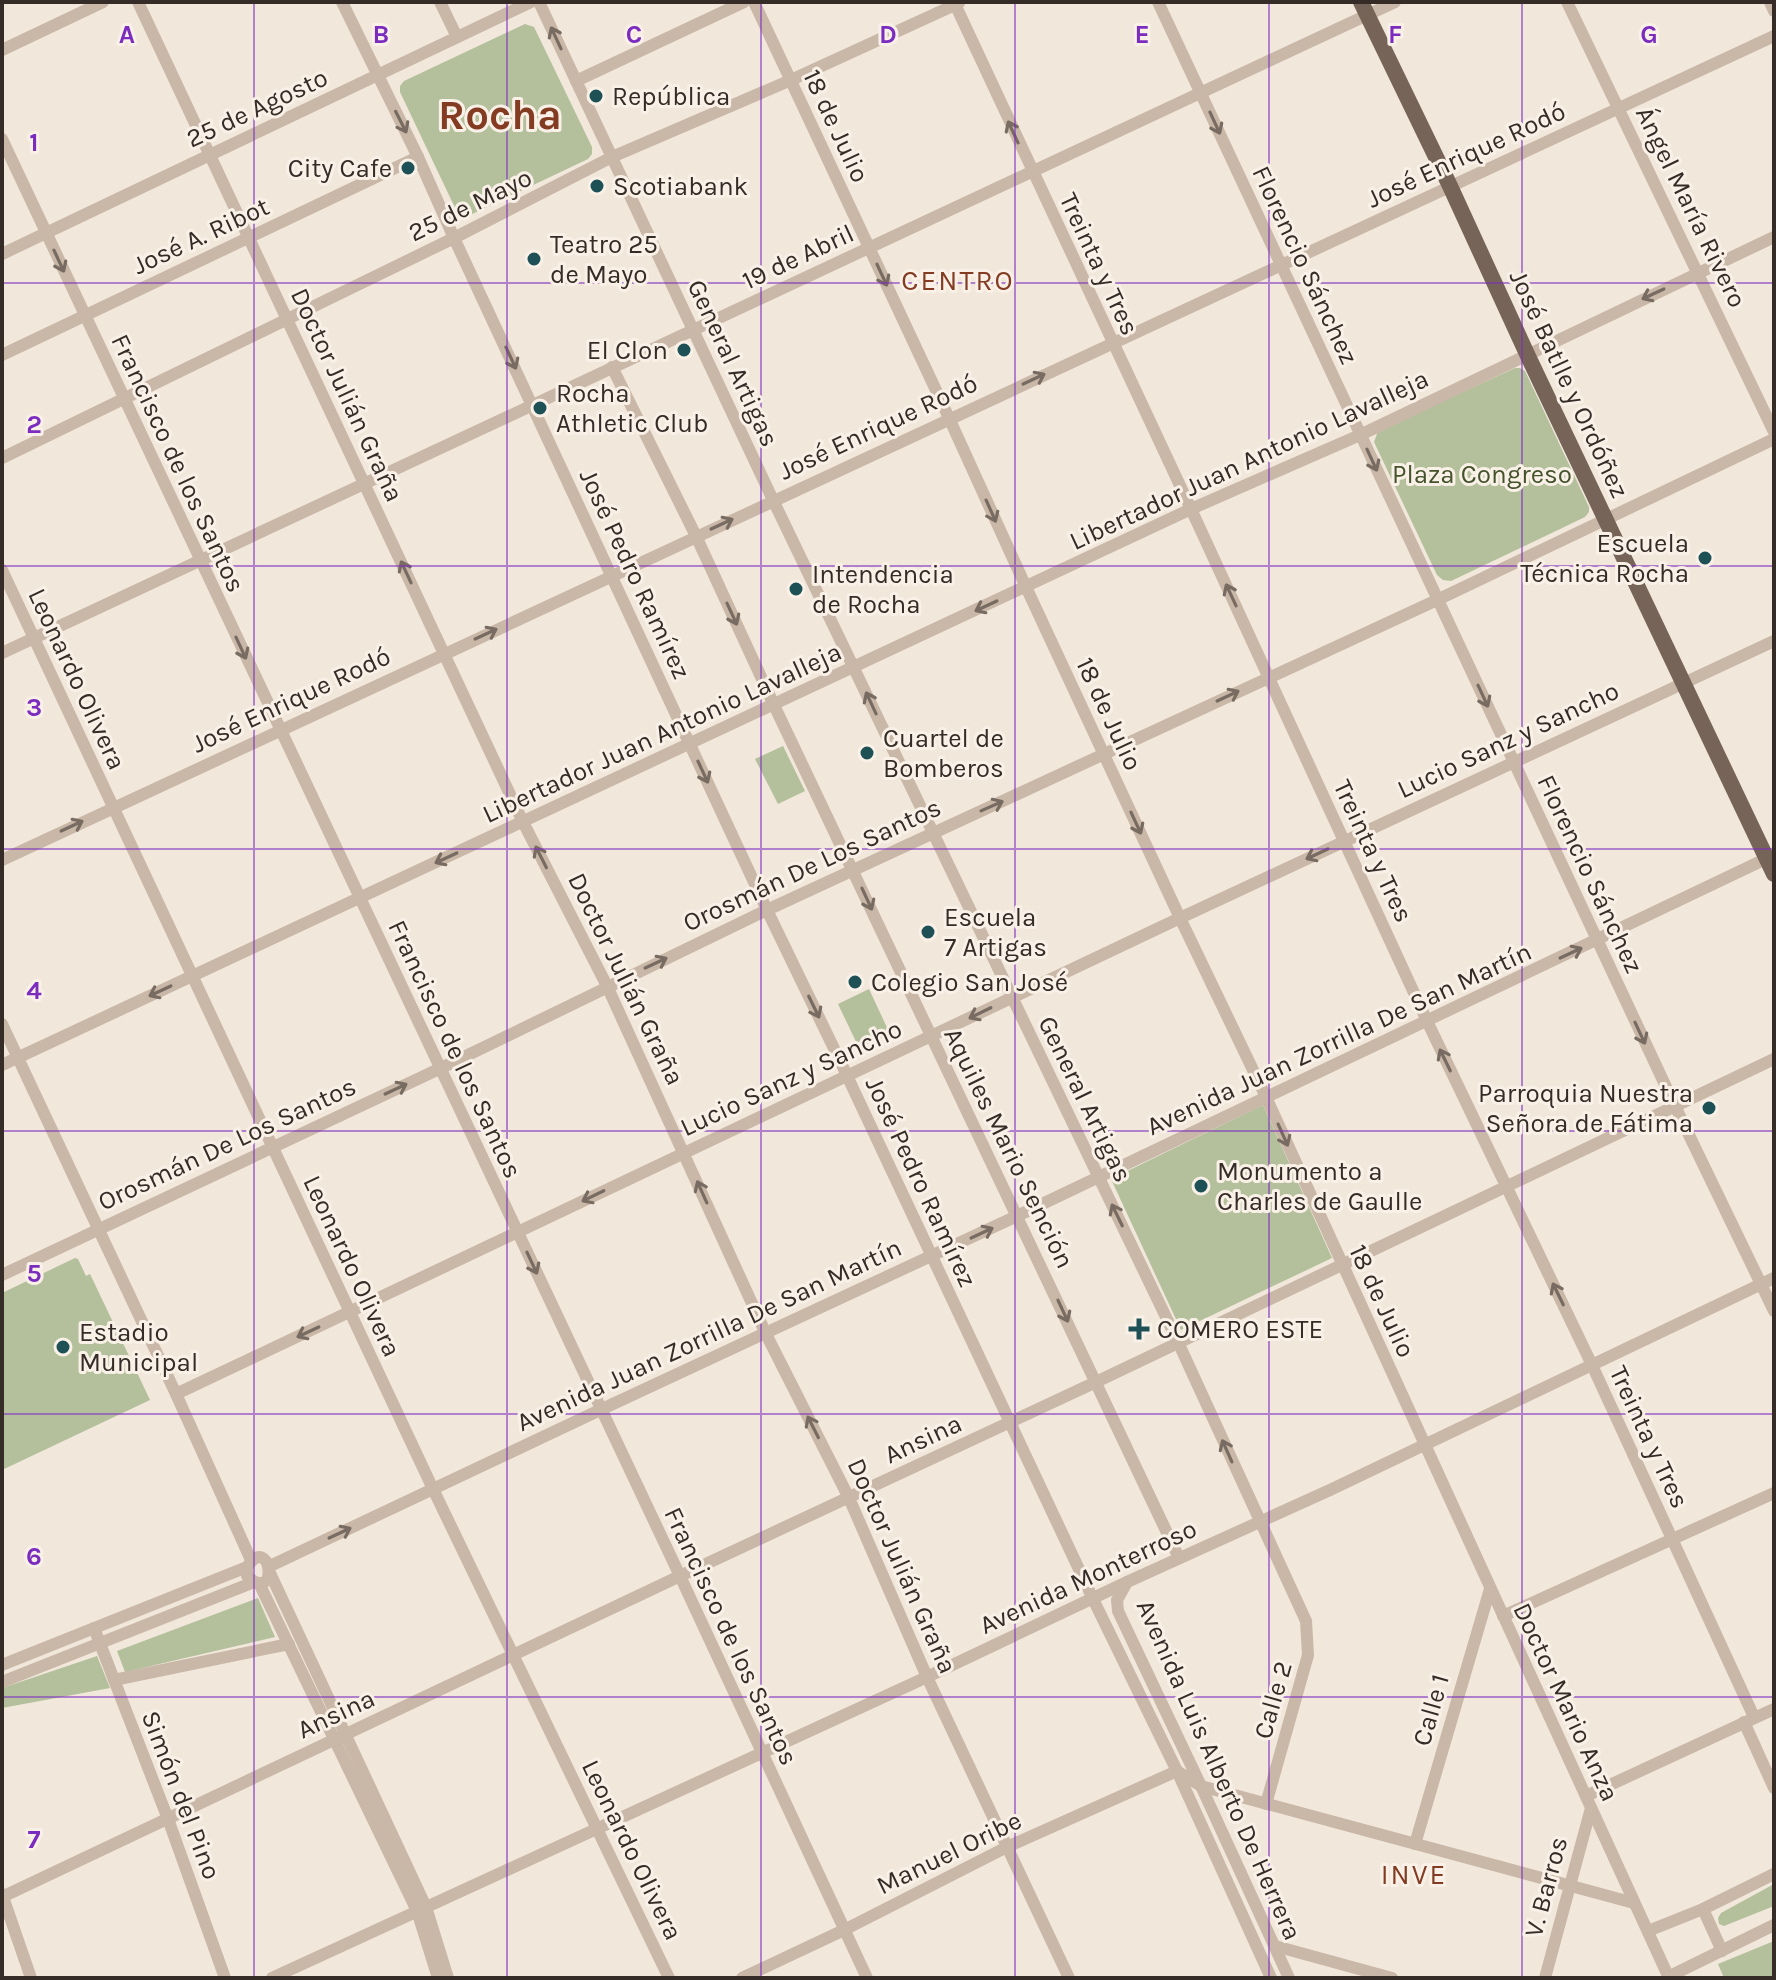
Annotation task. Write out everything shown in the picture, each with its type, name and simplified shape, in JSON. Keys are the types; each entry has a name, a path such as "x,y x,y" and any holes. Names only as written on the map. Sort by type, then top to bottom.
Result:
{"main road":[{"name":"José Batlle y Ordóñez","path":"1364,9 1605,519 1770,856 1774,874"}],"street":[{"path":"2,50 103,2"},
{"name":"Doctor Julián Graña","path":"138,2 523,822 607,986 766,1334 849,1498 927,1677 1069,1978"},
{"name":"José Pedro Ramírez","path":"342,2 418,157 767,910 1093,1599"},
{"path":"440,2 457,37"},
{"name":"25 de Agosto","path":"2,254 531,2"},
{"name":"General Artigas","path":"539,2 773,500 1178,1342 1259,1522"},
{"path":"576,81 744,2"},
{"name":"18 de Julio","path":"754,2 1266,1097 1424,1444"},
{"name":"Florencio Sánchez","path":"1158,2 1675,1106 1768,1281 1774,1311"},
{"name":"19 de Abril","path":"2,653 1201,93 1364,9 1395,2"},
{"name":"Ángel María Rivero","path":"1567,2 1774,432"},
{"path":"1770,2 1774,11"},
{"name":"25 de Mayo","path":"2,458 454,238 612,157 791,80 957,3"},
{"name":"Treinta y Tres","path":"957,3 1032,172 1427,1021 1592,1365 1672,1540 1749,1720 1774,1788"},
{"name":"José Enrique Rodó","path":"2,860 1774,36"},
{"name":"Francisco de los Santos","path":"2,139 867,1978"},
{"name":"José A. Ribot","path":"2,355 418,157"},
{"name":"Libertador Juan Antonio Lavalleja","path":"2,1065 1191,509 1360,435 1774,237"},
{"name":"Aquiles Mario Sención","path":"612,367 696,536 1179,1558"},
{"name":"Orosmán De Los Santos","path":"2,1275 767,910 1437,600 1774,439"},
{"name":"Leonardo Olivera","path":"2,570 433,1489 669,1978"},
{"name":"Lucio Sanz y Sancho","path":"176,1394 1180,918 1774,641"},
{"name":"Avenida Juan Zorrilla De San Martín","path":"270,1570 433,1489 1099,1178 1770,856"},
{"path":"2,1024 176,1394 249,1564 247,1576 257,1582 340,1737"},
{"name":"Ansina","path":"2,1896 1010,1423 1774,1059"},
{"name":"Avenida Monterroso","path":"272,1978 1330,1490 1768,1281"},
{"name":"Doctor Mario Anza","path":"1424,1444 1668,1978"},
{"path":"1503,1616 1774,1493"},
{"name":"Calle 2","path":"1259,1522 1306,1621 1308,1655 1266,1804"},
{"path":"2,1665 258,1558 265,1560 340,1737 422,1909 448,1978"},
{"path":"2,1682 266,1580 270,1570"},
{"name":"Avenida Luis Alberto De Herrera","path":"1127,1582 1119,1593 1118,1611 1289,1978"},
{"name":"Calle 1","path":"1415,1844 1490,1589"},
{"name":"Avenida Luis Alberto De Herrera","path":"1093,1599 1177,1771 1271,1978"},
{"name":"Simón del Pino","path":"94,1628 225,1978"},
{"path":"114,1680 289,1644"},
{"path":"1588,1802 1774,1709"},
{"path":"1177,1771 1201,1786 1634,1903"},
{"name":"Manuel Oribe","path":"742,1978 1007,1847 1177,1771"},
{"name":"V. Barros","path":"1545,1978 1570,1887 1588,1802"},
{"path":"1648,1931 1703,1909 1774,1874"},
{"path":"2,1896 31,1978"},
{"path":"422,1909 438,1978"},
{"path":"1703,1909 1722,1951"},
{"path":"1668,1978 1774,1925"},
{"path":"1275,1946 1392,1978"}],"green space":[{"path":"525,24 534,27 592,147 592,154 588,159 468,216 462,216 457,212 400,92 400,86 404,81"},
{"name":"Plaza Congreso","path":"1515,368 1525,371 1589,512 1585,517 1451,581 1443,580 1437,575 1374,442 1378,431"},
{"path":"783,746 805,791 778,804 755,759"},
{"path":"869,989 890,1034 859,1048 838,1004"},
{"path":"1263,1105 1332,1258 1181,1330 1111,1179"},
{"name":"Estadio Municipal","path":"75,1258 86,1276 90,1274 150,1400 2,1470 2,1293"},
{"path":"258,1598 275,1637 125,1672 117,1651"},
{"path":"97,1656 110,1688 2,1708 2,1688"},
{"path":"1774,1884 1774,1906 1724,1926 1719,1924 1721,1913"},
{"path":"1774,1941 1774,1978 1724,1978 1718,1964"}],"place":[{"name":"República","path":"596,96"},
{"name":"City Cafe","path":"408,168"},
{"name":"Scotiabank","path":"597,186"},
{"name":"Teatro 25 de Mayo","path":"534,259"},
{"name":"El Clon","path":"684,350"},
{"name":"Rocha Athletic Club","path":"540,408"},
{"name":"Escuela Técnica Rocha","path":"1705,558"},
{"name":"Intendencia de Rocha","path":"796,589"},
{"name":"Cuartel de Bomberos","path":"867,753"},
{"name":"Escuela 7 Artigas","path":"928,932"},
{"name":"Colegio San José","path":"855,982"},
{"name":"Parroquia Nuestra Señora de Fátima","path":"1709,1108"},
{"name":"Monumento a Charles de Gaulle","path":"1201,1186"},
{"name":"COMERO ESTE","path":"1139,1329"},
{"name":"Estadio Municipal","path":"63,1347"}],"district":[{"name":"Rocha","path":"500,115"},
{"name":"CENTRO","path":"958,280"},
{"name":"INVE","path":"1414,1874"}]}
